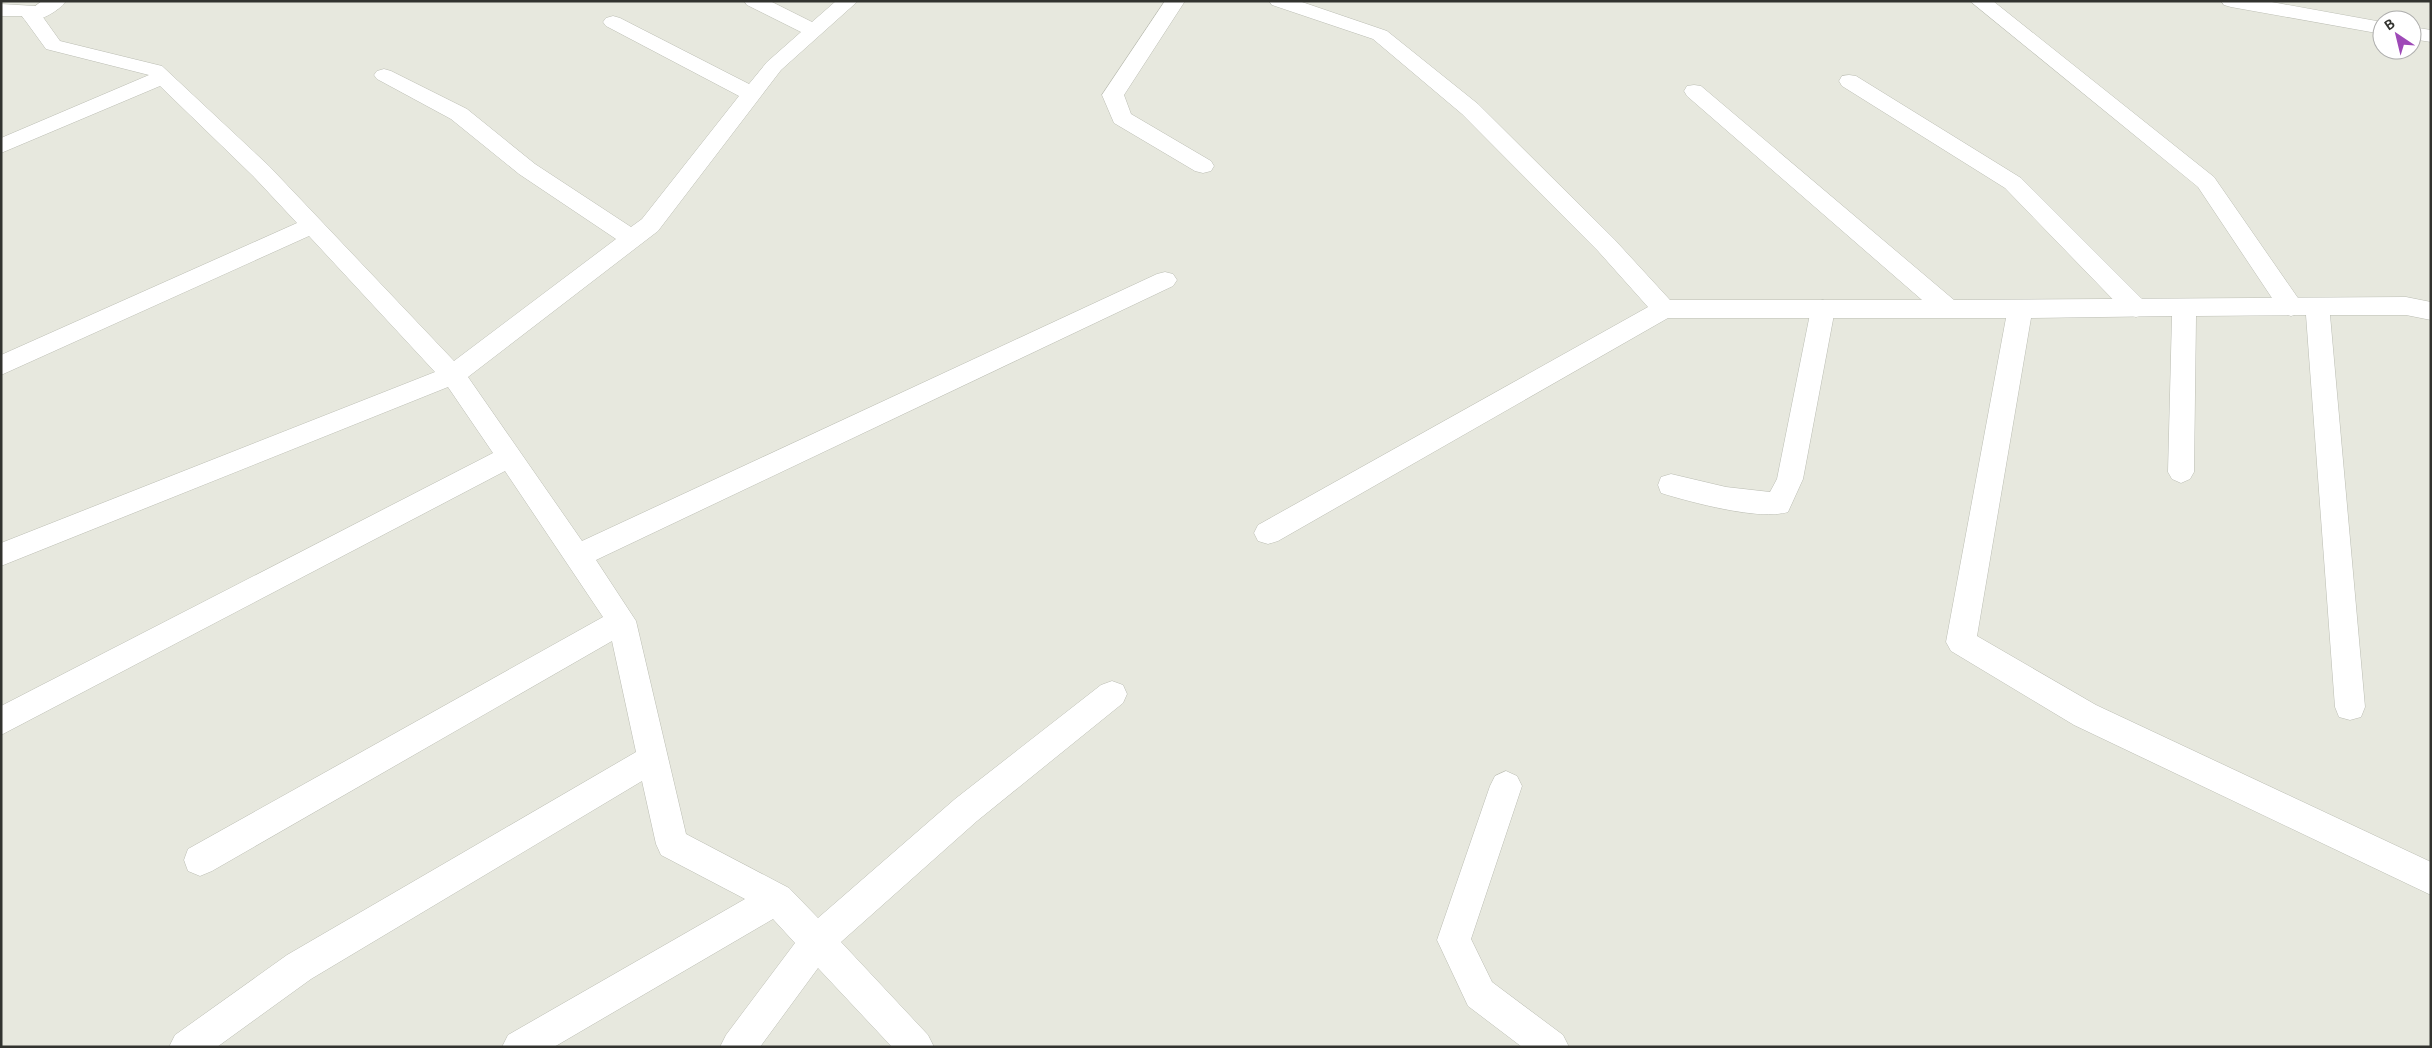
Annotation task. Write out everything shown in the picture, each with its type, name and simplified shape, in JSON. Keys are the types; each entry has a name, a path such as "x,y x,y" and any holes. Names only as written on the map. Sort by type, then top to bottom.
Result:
{"street":[{"path":"32,16 56,1"},
{"path":"754,1 814,31"},
{"path":"1,555 453,375 650,225 774,66 848,1"},
{"path":"1175,1 1113,95 1122,118 1204,166"},
{"path":"1279,1 1380,35 1470,109 1606,245 1664,309"},
{"path":"1980,1 2206,182 2304,307 2350,707"},
{"path":"2230,1 2372,26"},
{"path":"1,10 28,10 53,45 155,70 261,171 453,375 622,621 672,844 777,899 818,940 916,1047"},
{"path":"613,22 752,94"},
{"path":"384,75 459,114 527,169 632,239"},
{"path":"1,146 163,77"},
{"path":"1849,81 2013,183 2136,308"},
{"path":"1694,91 1948,309"},
{"path":"1,366 312,226"},
{"path":"577,556 1165,280"},
{"path":"1268,533 1664,309 2406,306 2431,311"},
{"path":"2181,472 2184,308"},
{"path":"1671,486 1726,498 1778,504 1790,479 1823,309"},
{"path":"2020,309 1961,642 2085,715 2431,879"},
{"path":"1,721 509,457"},
{"path":"200,860 622,621"},
{"path":"738,1047 818,940 966,810 1112,694"},
{"path":"187,1047 299,967 653,758"},
{"path":"1506,786 1454,940 1480,994 1551,1047"},
{"path":"520,1047 777,899"}]}
